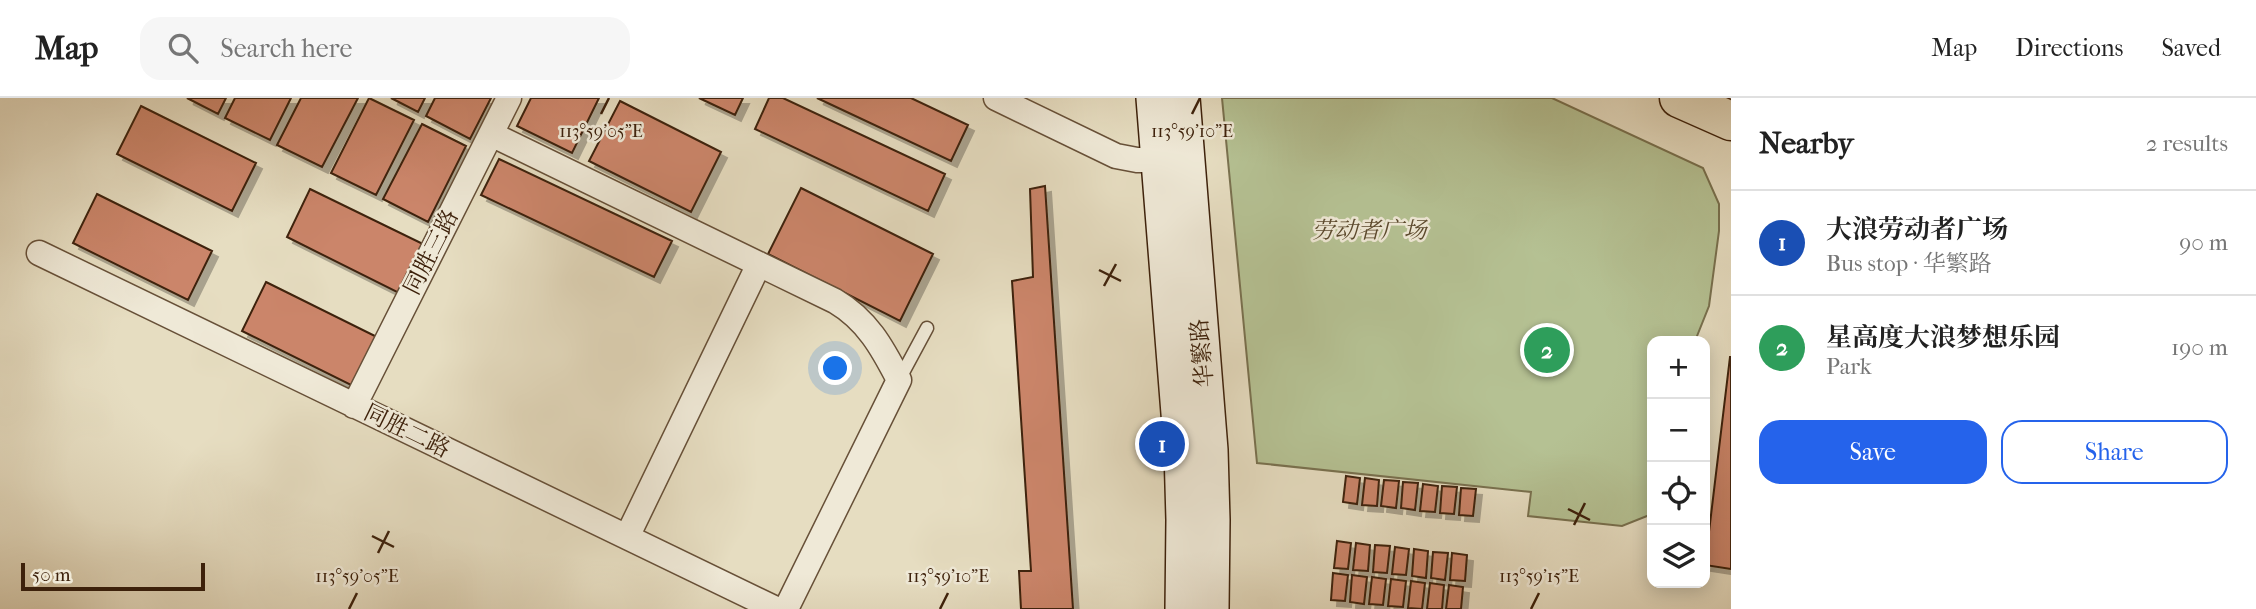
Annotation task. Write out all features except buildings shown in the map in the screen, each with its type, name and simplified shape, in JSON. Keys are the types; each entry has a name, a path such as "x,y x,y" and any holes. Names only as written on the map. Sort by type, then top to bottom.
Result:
{"main road":[{"name":"华繁路","path":"1154,98 1182,451 1183,609"},
{"name":"华繁路","path":"1182,98 1210,450 1213,520 1211,609"},
{"path":"1679,98 1731,121"}],"street":[{"name":"同胜三路","path":"354,405 509,98"},
{"path":"996,98 1116,156 1159,160"},
{"path":"491,134 850,310 867,325 881,345 899,380 786,609"},
{"name":"同胜二路","path":"39,253 776,609"},
{"path":"627,537 759,264"}],"lane":[{"path":"899,380 927,328"}],"green space":[{"name":"劳动者广场","path":"1222,98 1552,98 1703,168 1719,204 1719,231 1709,306 1697,336 1647,336 1647,516 1622,526 1528,516 1531,492 1257,463"}],"place":[{"name":"星高度大浪梦想乐园","path":"1547,350"},
{"name":"大浪劳动者广场","path":"1162,444"}]}
